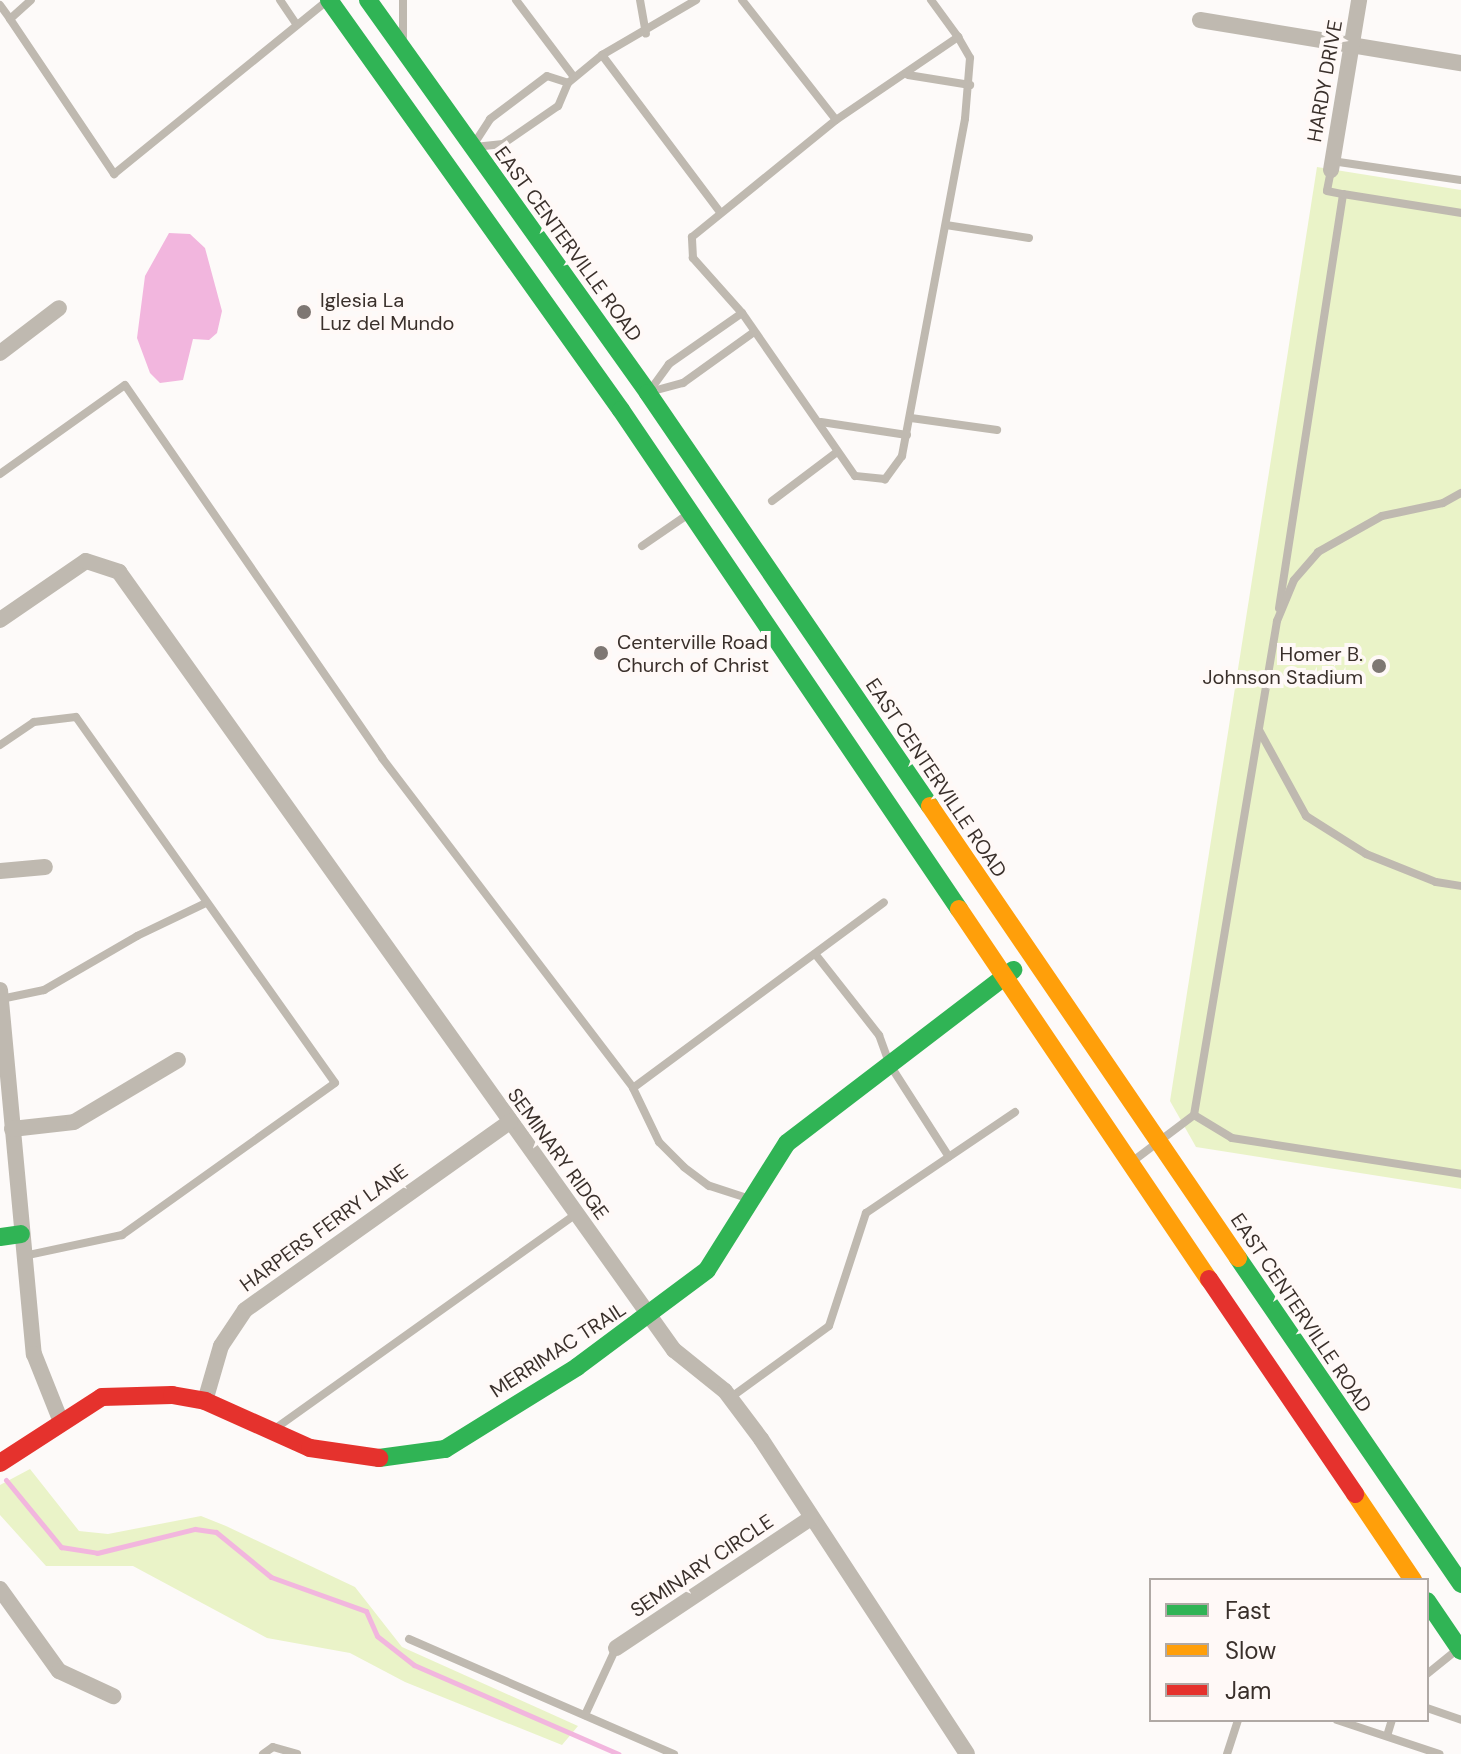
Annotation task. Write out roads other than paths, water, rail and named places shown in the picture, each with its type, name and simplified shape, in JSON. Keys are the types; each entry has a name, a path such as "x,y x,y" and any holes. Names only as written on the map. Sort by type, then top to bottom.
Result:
{"main road":[{"path":"329,0 621,410 1002,979 1412,1578"},
{"name":"EAST CENTERVILLE ROAD","path":"368,0 648,393 1461,1584"},
{"path":"448,167 472,147"},
{"path":"621,410 648,393"},
{"path":"808,690 835,669"},
{"name":"MERRIMAC TRAIL","path":"0,1463 102,1397 172,1395 205,1401 310,1448 367,1459 445,1449 649,1317 707,1270 787,1143 1030,956"},
{"path":"0,1237 21,1234"},
{"path":"1429,1604 1460,1649"}],"street":[{"name":"HARDY DRIVE","path":"1332,165 1359,0"},
{"path":"1200,20 1461,63"},
{"path":"0,330 5,349 59,308"},
{"name":"SEMINARY RIDGE","path":"0,620 86,561 119,572 649,1317 674,1350 730,1398 967,1754"},
{"path":"0,871 45,867"},
{"path":"0,990 6,1128 34,1354 61,1422"},
{"path":"6,1128 74,1122 178,1060"},
{"name":"HARPERS FERRY LANE","path":"205,1401 221,1346 245,1310 510,1122"},
{"name":"SEMINARY CIRCLE","path":"616,1648 811,1518"},
{"path":"0,1589 59,1671 113,1696"}],"lane":[{"path":"10,19 31,0"},
{"path":"280,0 297,25"},
{"path":"0,5 114,174 329,0"},
{"path":"403,0 404,50"},
{"path":"516,0 571,80"},
{"path":"640,0 646,33"},
{"path":"472,147 503,144 558,106 571,80 602,55 646,33 696,0"},
{"path":"742,0 836,120"},
{"path":"931,0 958,37 970,58 970,85 902,456 885,479 855,476 837,452 821,422 742,313 693,258 692,237 719,211 836,120 908,75 958,37"},
{"path":"602,55 719,211"},
{"path":"908,75 970,85"},
{"path":"472,147 490,119 547,76 571,80"},
{"path":"1461,180 1332,165 1327,191 1461,213"},
{"path":"1128,1165 1194,1115 1277,621 1343,194"},
{"path":"946,225 1029,238"},
{"path":"648,393 669,364 742,313"},
{"path":"648,393 683,383 754,332"},
{"path":"0,474 125,385 382,758 633,1088 659,1142 709,1186 752,1200"},
{"path":"911,418 997,430"},
{"path":"821,422 907,435"},
{"path":"772,501 837,452"},
{"path":"1277,621 1294,580 1318,552 1382,516 1443,503 1461,493"},
{"path":"642,546 690,513"},
{"path":"0,745 34,722 76,717 335,1083 122,1235 23,1256"},
{"path":"1259,729 1306,816 1366,854 1436,882 1461,886"},
{"path":"633,1088 884,902"},
{"path":"1,999 44,990 137,936 206,903"},
{"path":"816,955 879,1035 890,1065 949,1157"},
{"path":"730,1398 829,1326 866,1213 1015,1112"},
{"path":"1194,1115 1232,1138 1461,1174"},
{"path":"272,1431 576,1214"},
{"path":"409,1639 674,1754"},
{"path":"585,1715 616,1648"},
{"path":"1429,1672 1460,1649"},
{"path":"1429,1709 1461,1720"},
{"path":"1227,1754 1237,1722"},
{"path":"1343,1722 1436,1753"},
{"path":"1387,1736 1391,1722"},
{"path":"263,1754 273,1747 297,1754"}],"waterway":[{"path":"6,1480 61,1547 97,1553 195,1529 216,1532 271,1577 366,1611 377,1636 414,1665 619,1754"}],"place":[{"name":"Iglesia La Luz del Mundo","path":"304,312"},
{"name":"Centerville Road Church of Christ","path":"601,653"},
{"name":"Homer B. Johnson Stadium","path":"1379,666"}]}
